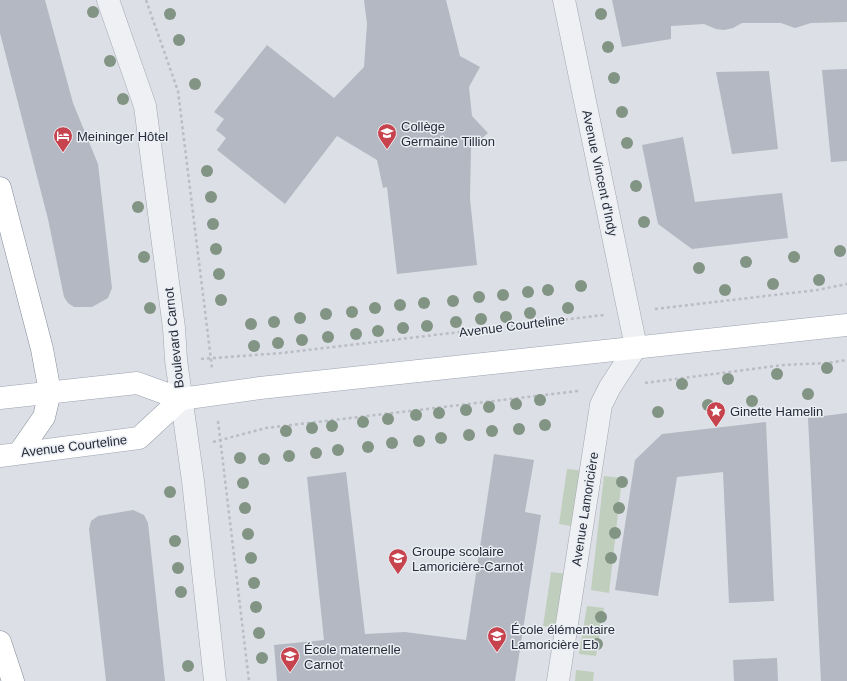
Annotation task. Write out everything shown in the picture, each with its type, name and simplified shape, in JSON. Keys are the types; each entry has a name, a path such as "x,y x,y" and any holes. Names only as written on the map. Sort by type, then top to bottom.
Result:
{"main road":[{"path":"0,188 42,349 50,392 44,417 9,454"},
{"path":"0,398 136,383 181,399 260,388 847,325"},
{"name":"Avenue Courteline","path":"9,454 138,438 181,399"},
{"path":"0,642 13,681"}],"street":[{"name":"Boulevard Carnot","path":"108,0 145,106 174,328 176,360 193,481 215,681"},
{"name":"Avenue Vincent d'Indy","path":"564,0 636,347"},
{"name":"Avenue Lamoricière","path":"558,681 601,405 610,387 636,347"}],"path":[{"path":"146,0 178,91 208,324"},
{"name":"Avenue Courteline","path":"176,360 282,353 817,290 847,284"},
{"path":"249,681 220,441 266,428 783,366 847,360"}],"green space":[{"path":"567,469 586,471 577,527 559,524"},
{"path":"604,476 622,478 609,593 591,590"},
{"path":"551,572 569,574 561,628 543,626"},
{"path":"587,606 604,608 596,656 579,654"},
{"path":"576,670 594,672 593,681 575,681"}],"building":[{"name":"Meininger Hôtel","path":"0,0 45,0 73,103 98,164 112,288 108,298 92,307 74,307 68,303 64,297 48,219 0,33"},
{"path":"364,0 446,0 460,56 480,67 469,87 472,116 488,133 471,148 470,199 477,265 397,274 387,187 383,188 377,160 337,136 285,204 217,150 226,138 216,130 224,119 214,112 267,45 334,98 364,67 367,24"},
{"path":"612,0 847,0 847,22 811,23 795,28 781,23 742,23 733,28 724,30 716,29 704,24 671,26 671,39 622,47"},
{"path":"847,69 847,161 831,162 822,70"},
{"path":"769,71 778,149 732,154 716,72"},
{"path":"683,137 695,202 782,193 788,238 692,249 658,224 642,145"},
{"path":"847,413 847,681 821,681 808,418"},
{"path":"766,422 774,601 729,603 723,472 677,477 658,596 615,590 635,460 662,434"},
{"path":"494,454 534,460 525,512 541,515 515,681 277,681 274,645 324,640 307,477 346,472 365,634 405,632 466,640"},
{"path":"133,510 144,515 148,523 165,681 106,681 89,529 91,521 98,516"},
{"path":"777,658 778,681 734,681 733,660"}],"place":[{"name":"Collège Germaine Tillion","path":"387,150"},
{"name":"Meininger Hôtel","path":"63,153"},
{"name":"Ginette Hamelin","path":"716,428"},
{"name":"Groupe scolaire Lamoricière-Carnot","path":"398,575"},
{"name":"École élémentaire Lamoricière Eb","path":"497,653"},
{"name":"École maternelle Carnot","path":"290,673"}]}
